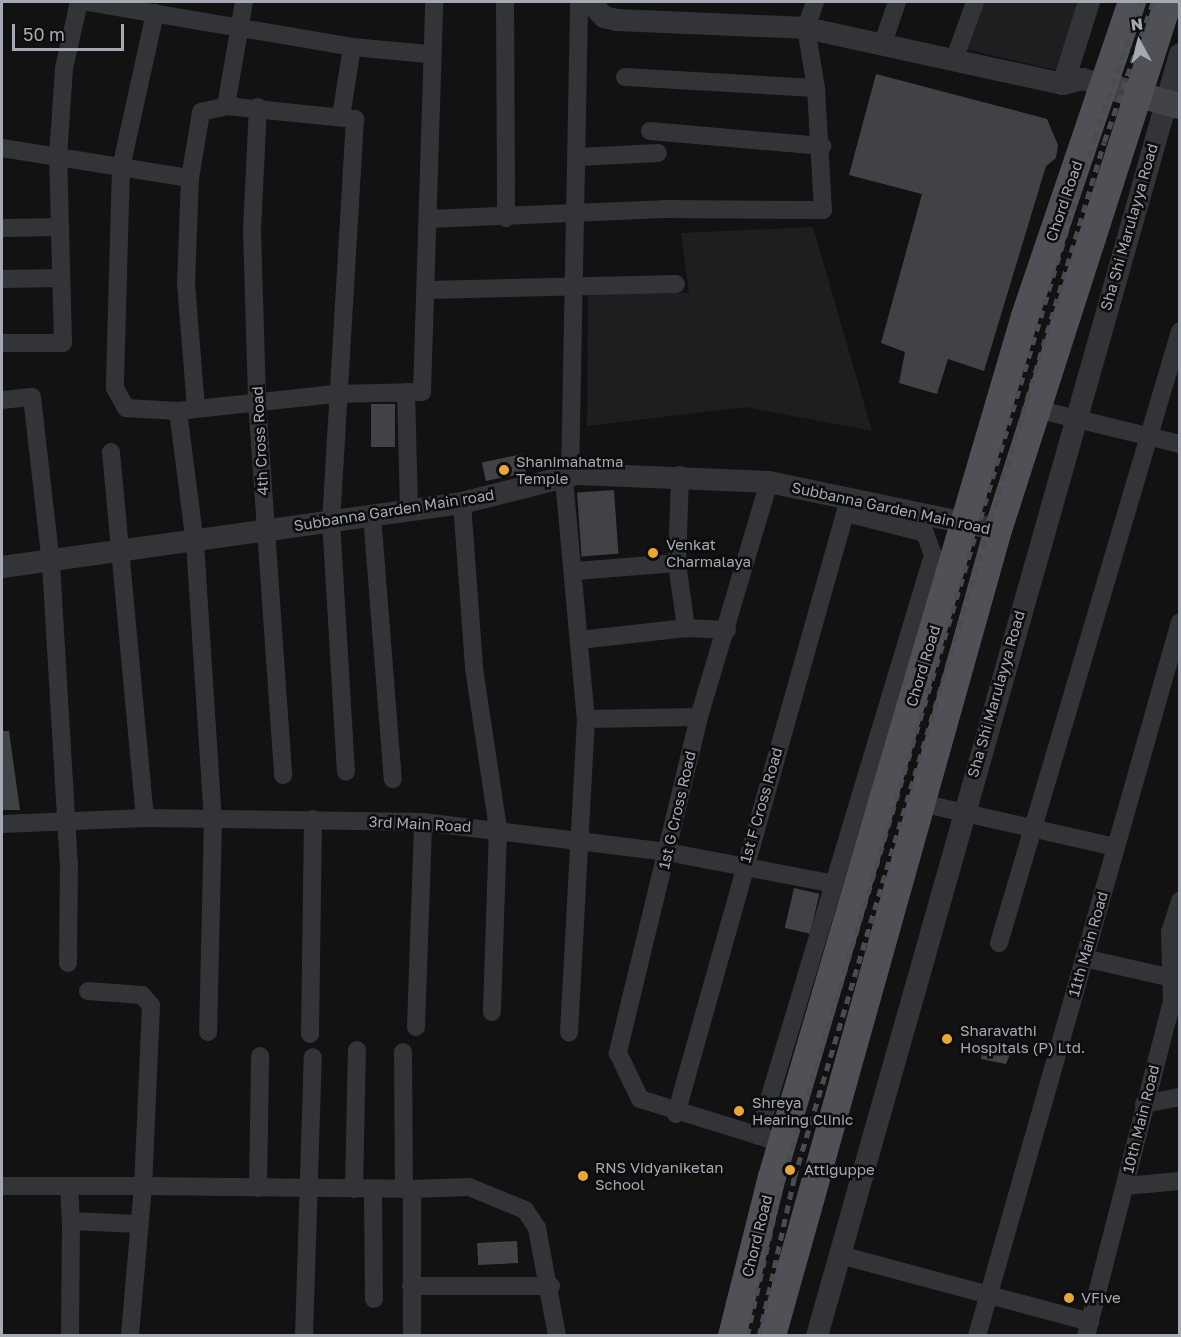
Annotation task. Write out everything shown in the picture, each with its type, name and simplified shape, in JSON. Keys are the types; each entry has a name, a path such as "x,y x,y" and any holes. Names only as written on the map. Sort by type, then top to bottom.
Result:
{"main road":[{"name":"Chord Road","path":"732,1335 770,1140 968,521 1025,316 1132,2"},
{"path":"772,1335 998,530 1036,409 1161,101 1168,2"},
{"path":"1103,85 1161,101"}],"street":[{"path":"2,343 63,343 58,157 64,68 79,2"},
{"path":"87,2 351,47 429,54"},
{"path":"226,106 244,2"},
{"path":"155,13 121,167 116,398 126,408 187,410 334,394 422,392 428,290 429,54 434,2"},
{"path":"505,2 506,218"},
{"path":"568,1033 586,719 567,478 577,283 579,2"},
{"path":"590,2 604,17 617,21 806,28 955,58 1063,84 1083,80 1103,85"},
{"path":"428,219 506,218 578,213 823,210 822,146 816,88 806,28 815,2"},
{"path":"883,43 897,2"},
{"path":"955,58 975,2"},
{"path":"1063,84 1089,2"},
{"path":"341,117 351,47"},
{"name":"Sha Shi Marulayya Road","path":"817,1335 1161,101 1179,54"},
{"path":"625,77 816,88"},
{"path":"208,1032 213,818 187,410 186,285 190,178 201,112 226,106 258,107 355,119 350,260 334,394 330,520 346,772"},
{"name":"4th Cross Road","path":"258,107 252,230 257,401 283,775"},
{"path":"650,131 822,146"},
{"path":"2,148 190,178"},
{"path":"579,157 658,153"},
{"path":"2,228 60,227"},
{"path":"2,279 60,278"},
{"path":"428,290 577,283 676,284"},
{"path":"999,943 1036,829 1179,331"},
{"path":"406,392 409,510"},
{"path":"2,400 32,397 51,564 66,820 68,963"},
{"path":"1036,409 1073,420 1179,444"},
{"path":"111,452 145,818"},
{"path":"680,476 677,563 687,628"},
{"name":"Subbanna Garden Main road","path":"2,567 51,564 330,520 462,503 567,478 680,476 769,482 847,505 968,521 998,530"},
{"name":"1st G Cross Road","path":"769,482 727,630 699,717 618,1053 640,1099 676,1114 770,1140"},
{"path":"462,503 474,668 498,829 492,1012"},
{"path":"770,1140 834,884 933,555 925,533 847,505"},
{"name":"1st F Cross Road","path":"676,1114 743,867 847,505"},
{"path":"372,515 393,779"},
{"path":"576,571 677,563"},
{"name":"11th Main Road","path":"977,1335 1179,622"},
{"path":"579,640 687,628 727,630"},
{"path":"586,719 699,717"},
{"path":"921,803 1115,847"},
{"name":"3rd Main Road","path":"2,824 145,818 423,822 498,829 667,852 834,884"},
{"path":"310,1034 313,819"},
{"path":"416,1027 423,822"},
{"name":"10th Main Road","path":"1088,1329 1144,1104 1176,1000 1172,978 1179,901"},
{"path":"1084,958 1172,978"},
{"path":"88,991 142,995 151,1005 143,1186 130,1335"},
{"path":"354,1190 357,1050"},
{"path":"403,1052 412,1335"},
{"path":"258,1188 260,1056"},
{"path":"304,1335 313,1057"},
{"path":"1144,1104 1179,1097"},
{"path":"1125,1186 1179,1181"},
{"path":"2,1186 143,1186 309,1190 469,1187 525,1210 537,1228 550,1286 557,1335"},
{"path":"69,1186 70,1335"},
{"path":"373,1189 374,1299"},
{"path":"70,1221 139,1224"},
{"path":"840,1256 988,1296 1088,1329"},
{"path":"411,1286 550,1286"}],"shaded area":[{"path":"984,2 1078,2 1056,70 968,50"},
{"path":"813,227 872,431 746,407 587,426 588,292 689,293 681,233"}],"building":[{"path":"876,74 1047,119 1058,145 1056,158 1046,166 984,371 948,359 937,394 899,383 905,352 881,343 922,194 849,175"},
{"path":"371,404 395,404 395,447 371,447"},
{"name":"Shanimahatma Temple","path":"522,454 526,473 486,481 482,463"},
{"path":"614,490 618,554 582,556 577,493"},
{"path":"2,731 9,731 20,810 2,810"},
{"path":"794,888 819,894 810,934 785,928"},
{"path":"983,1043 1012,1049 1006,1064 981,1059"},
{"path":"517,1241 518,1263 478,1265 477,1243"}],"railway":[{"path":"747,1336 783,1176 1094,139 1141,2"},
{"path":"759,1336 794,1178 1104,142 1153,2"}],"place":[{"name":"Shanimahatma Temple","path":"504,470"},
{"name":"Venkat Charmalaya","path":"653,553"},
{"name":"Sharavathi Hospitals (P) Ltd.","path":"947,1039"},
{"name":"Shreya Hearing Clinic","path":"739,1111"},
{"name":"Attiguppe","path":"790,1170"},
{"name":"RNS Vidyaniketan School","path":"583,1176"},
{"name":"VFive","path":"1069,1298"}]}
